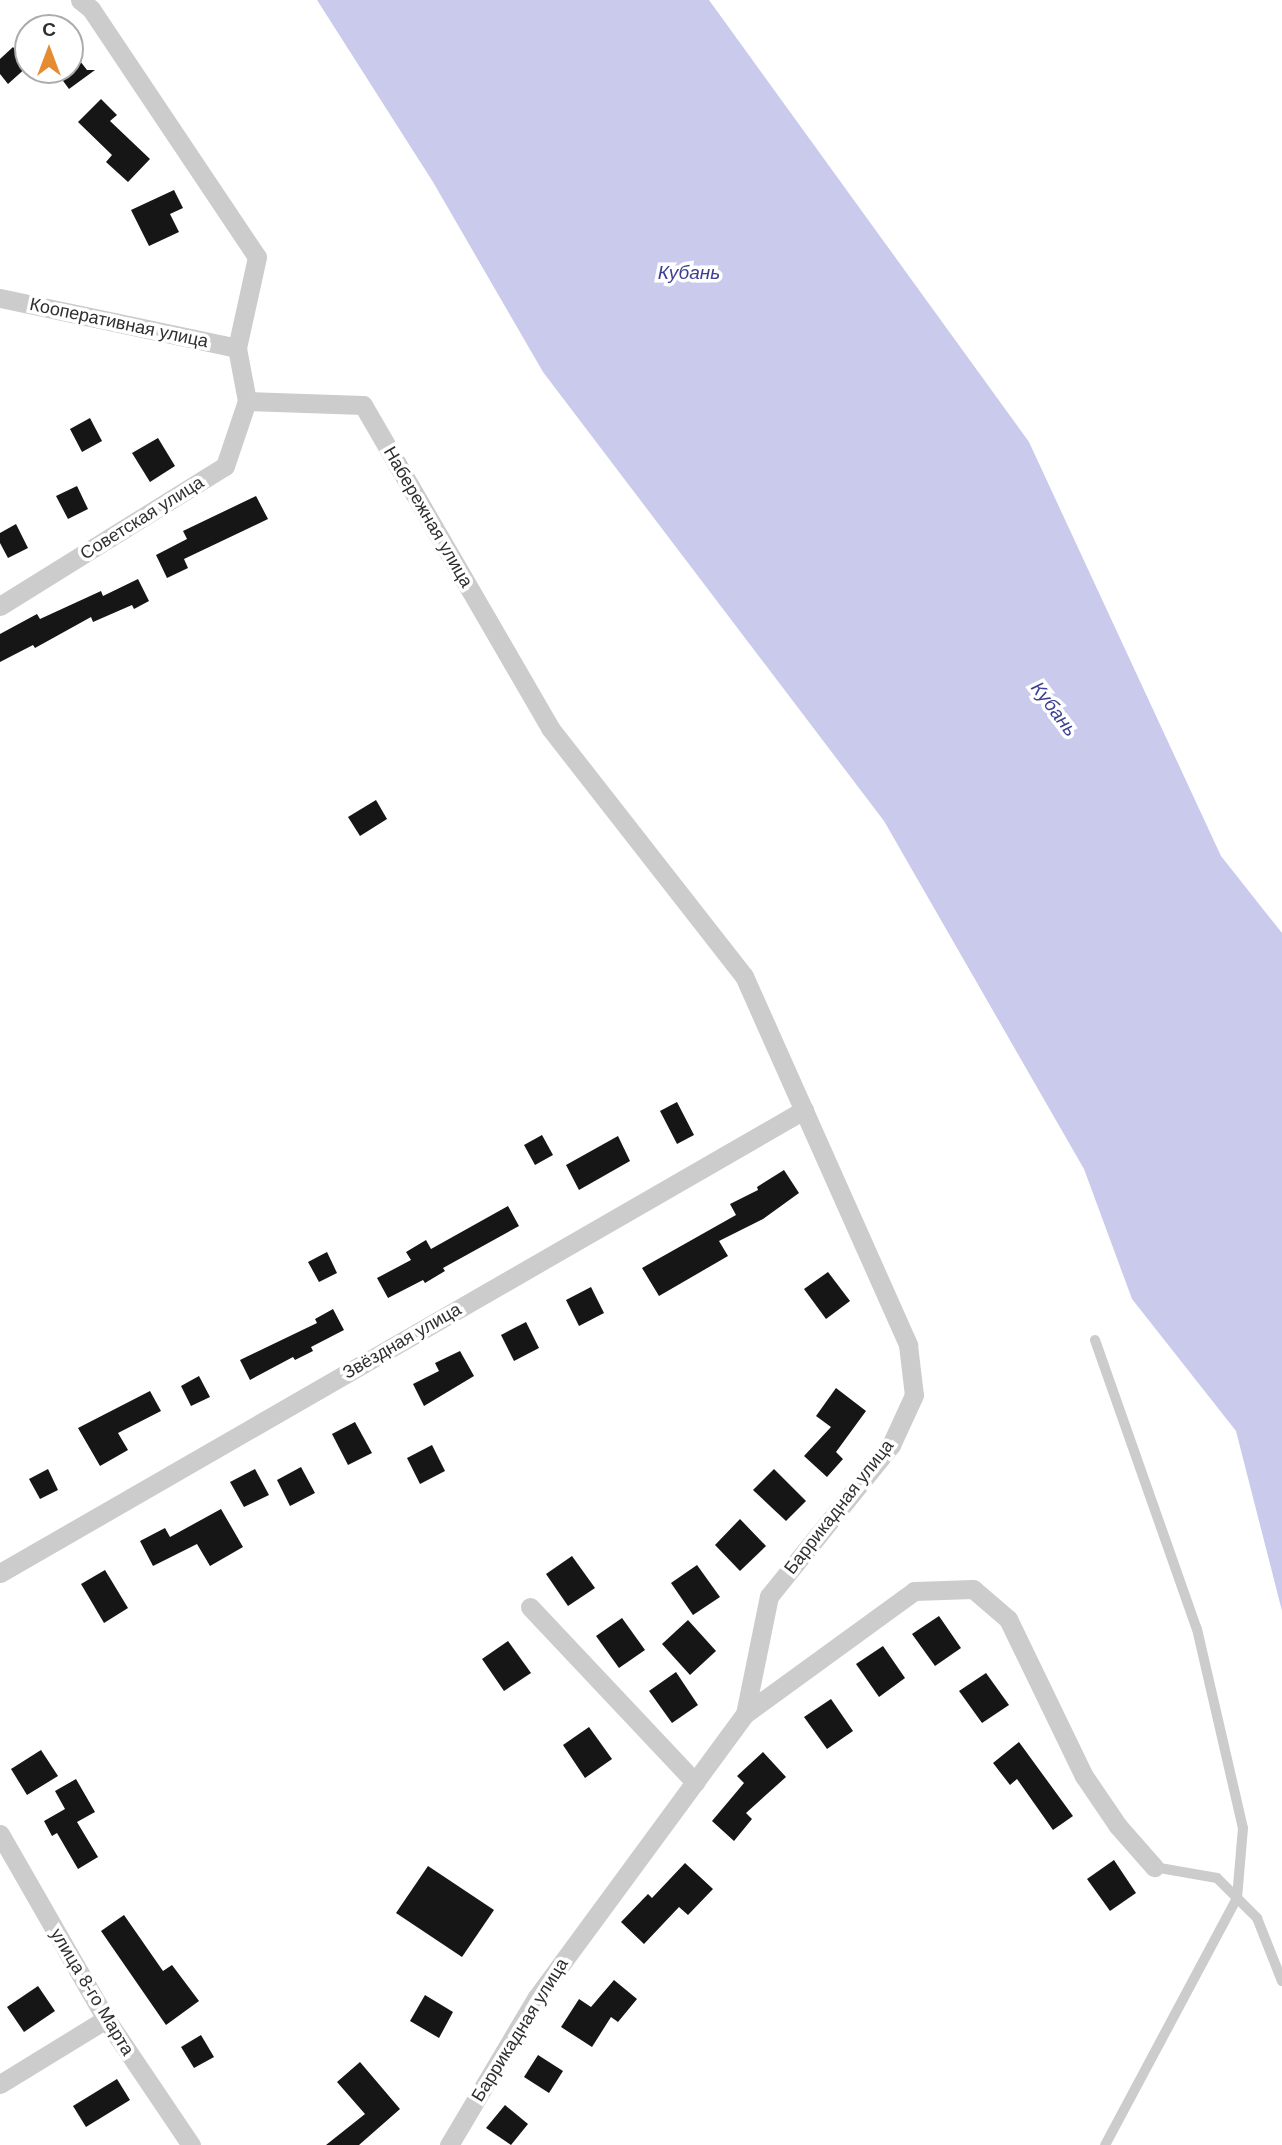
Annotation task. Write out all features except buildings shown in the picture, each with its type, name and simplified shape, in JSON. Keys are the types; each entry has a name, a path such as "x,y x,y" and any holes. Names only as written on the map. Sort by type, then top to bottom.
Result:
{"street":[{"path":"80,0 90,9 257,257 237,348 247,401"},
{"name":"Кооперативная улица","path":"0,298 237,348"},
{"name":"Советская улица","path":"0,606 225,466 247,401"},
{"name":"Набережная улица","path":"247,401 363,405 550,728 744,976 804,1110"},
{"name":"Звёздная улица","path":"0,1573 804,1110"},
{"name":"Баррикадная улица","path":"745,1714 769,1596 891,1445 914,1395 908,1345 804,1110"},
{"name":"Баррикадная улица","path":"449,2145 537,1997 745,1714 914,1591 973,1589 1008,1619 1084,1776 1118,1826 1154,1867"},
{"path":"530,1607 695,1782"},
{"name":"улица 8-го Марта","path":"0,1834 106,2019 191,2145"},
{"path":"0,2084 106,2019"}],"lane":[{"path":"1095,1340 1197,1629 1242,1828 1237,1898 1105,2145"},
{"path":"1154,1867 1217,1878 1257,1918 1282,1981"}],"water":[{"name":"Кубань","path":"317,0 709,0 1029,442 1221,856 1282,933 1282,1611 1236,1431 1132,1299 1084,1169 884,821 543,372 433,182"}]}
